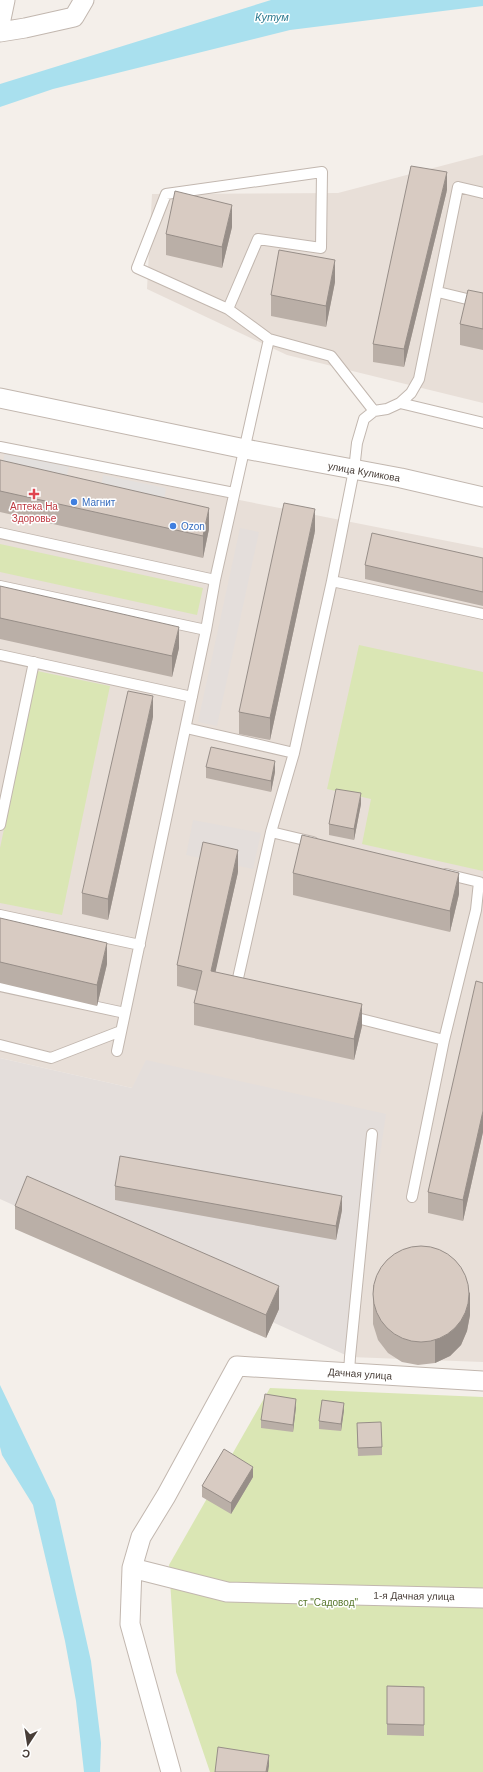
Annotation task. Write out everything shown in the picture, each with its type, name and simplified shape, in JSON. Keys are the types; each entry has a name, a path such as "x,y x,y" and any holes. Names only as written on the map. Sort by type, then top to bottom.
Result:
{"street":[{"path":"0,24 5,0"},
{"path":"0,32 74,17 84,0"},
{"name":"улица Куликова","path":"0,398 245,449 401,478 483,496"},
{"name":"Дачная улица","path":"132,1568 141,1537 170,1489 236,1366 483,1380"},
{"path":"132,1568 130,1624 171,1772"},
{"name":"1-я Дачная улица","path":"132,1568 227,1592 483,1598"}],"lane":[{"path":"228,309 258,239 321,248 322,172 166,194 137,268 228,309 269,339 331,356 374,411"},
{"path":"251,991 236,987 271,832 294,753 332,581 364,418 374,411 387,409 400,403 411,394 419,379 438,292 458,187 483,192"},
{"path":"438,292 483,303"},
{"path":"117,1051 186,728 215,580 269,339"},
{"path":"400,403 483,422"},
{"path":"0,447 234,493"},
{"path":"0,533 215,580"},
{"path":"332,581 483,614"},
{"path":"0,586 206,630"},
{"path":"0,655 192,697"},
{"path":"0,825 34,662"},
{"path":"186,728 294,753"},
{"path":"271,832 325,845"},
{"path":"412,1197 444,1040 476,910 479,882 432,871"},
{"path":"0,915 140,945"},
{"path":"0,986 125,1013"},
{"path":"336,1012 444,1040"},
{"path":"0,1045 51,1058 121,1031"},
{"path":"350,1373 350,1357 372,1134"}],"shaded area":[{"path":"483,155 483,403 287,355 147,289 152,194 338,193"},
{"path":"0,453 483,548 483,1362 350,1357 132,1088 0,1058"},
{"path":"5,453 69,466 66,479 2,466"},
{"path":"103,475 166,488 164,500 101,488"},
{"path":"240,528 259,532 217,726 198,722"},
{"path":"193,820 261,833 253,869 186,855"},
{"path":"0,1058 132,1088 146,1060 386,1114 350,1357 0,1199"}],"green space":[{"path":"0,544 203,588 197,615 0,572"},
{"path":"359,645 483,672 483,871 362,844 371,799 327,789"},
{"path":"37,671 110,686 62,915 0,903 0,848"},
{"name":"ст \"Садовод\"","path":"270,1388 483,1397 483,1772 210,1772 176,1672 169,1565"}],"water":[{"name":"Кутум","path":"271,0 483,0 483,6 290,30 53,89 0,107 0,84"},
{"path":"0,1385 55,1500 91,1661 101,1743 100,1772 84,1772 76,1701 65,1641 33,1505 2,1455 0,1447"}],"building":[{"path":"411,166 447,172 404,349 373,344"},
{"path":"175,191 232,205 222,247 166,234"},
{"path":"279,250 335,260 326,306 271,295"},
{"path":"468,290 483,293 483,329 460,324"},
{"path":"0,460 209,508 203,536 0,491"},
{"path":"284,503 315,509 270,718 239,712"},
{"path":"372,533 483,558 483,592 365,565"},
{"path":"0,586 179,627 172,656 0,618"},
{"path":"128,691 153,696 108,899 82,893"},
{"path":"211,747 275,761 271,781 206,767"},
{"path":"336,789 361,793 354,829 329,824"},
{"path":"302,835 459,873 450,911 293,873"},
{"path":"203,842 238,850 211,971 362,1004 354,1039 194,1003 202,971 177,965"},
{"path":"0,918 107,943 97,985 0,962"},
{"path":"476,981 483,983 483,1111 463,1200 428,1192"},
{"path":"120,1156 342,1196 336,1226 115,1186"},
{"path":"27,1176 279,1286 266,1315 15,1206"},
{"path":"421,1246 439,1249 455,1260 466,1276 469,1294 466,1312 455,1328 439,1339 421,1342 403,1339 387,1328 376,1312 373,1294 376,1276 387,1260 403,1249"},
{"path":"265,1394 296,1399 293,1425 261,1420"},
{"path":"322,1400 344,1403 341,1424 319,1421"},
{"path":"381,1422 382,1447 358,1448 357,1423"},
{"path":"224,1449 253,1467 231,1503 202,1486"},
{"path":"387,1686 424,1687 424,1725 387,1724"},
{"path":"218,1747 269,1755 266,1772 215,1772"}],"place":[{"name":"Аптека На Здоровье","path":"34,494"},
{"name":"Магнит","path":"74,502"},
{"name":"Ozon","path":"173,526"}]}
